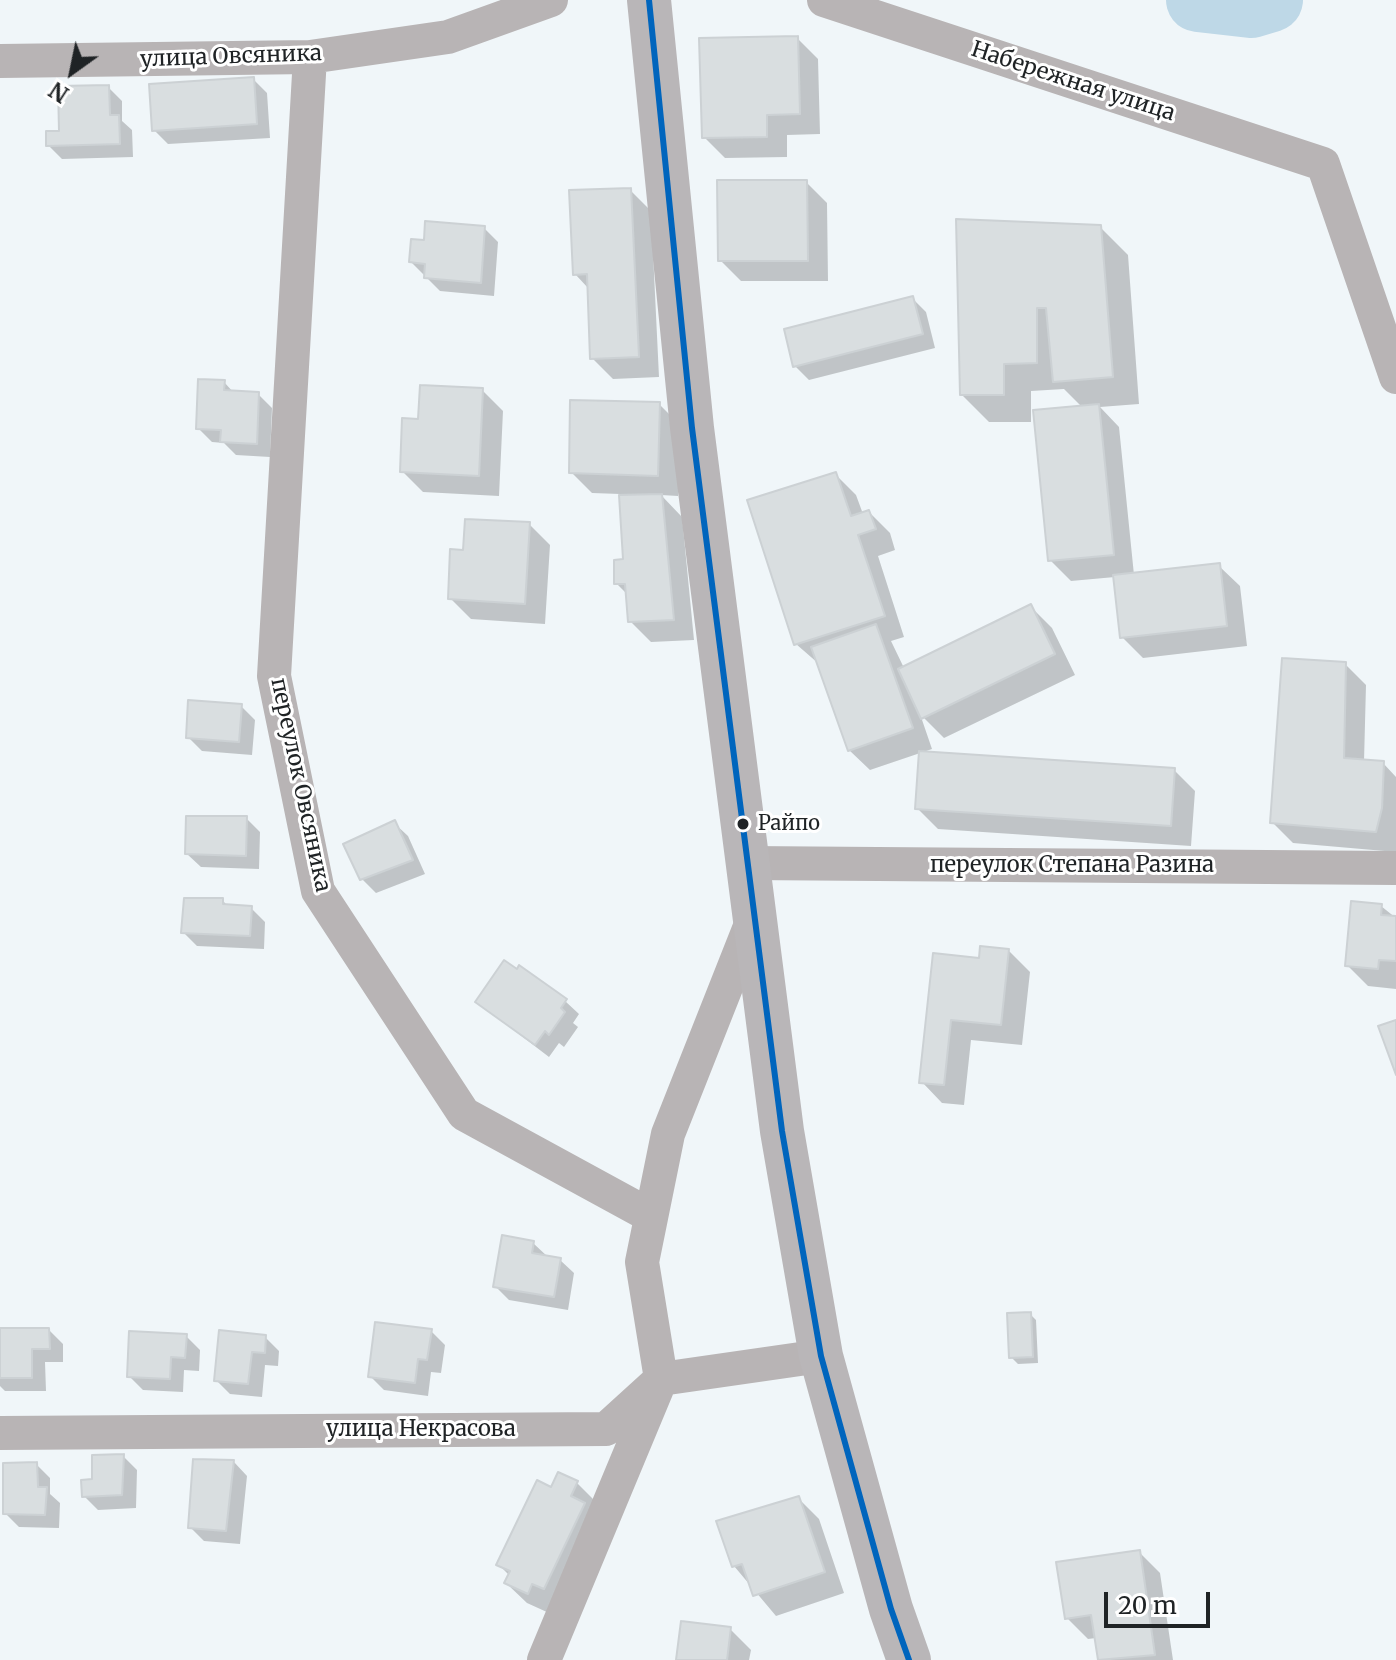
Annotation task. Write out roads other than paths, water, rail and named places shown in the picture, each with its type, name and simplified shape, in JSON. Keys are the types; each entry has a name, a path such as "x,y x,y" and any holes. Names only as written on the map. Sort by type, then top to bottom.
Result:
{"main road":[{"path":"649,0 692,428 782,1131 821,1356 891,1609 909,1660"}],"street":[{"name":"улица Овсяника","path":"0,61 310,57 448,37 551,0"},
{"name":"Набережная улица","path":"824,0 1323,164 1396,377"},
{"name":"переулок Овсяника","path":"310,57 274,676 318,891 464,1114 651,1216"},
{"name":"переулок Степана Разина","path":"748,863 1396,868"},
{"path":"544,1660 661,1379 642,1262 651,1216 668,1134 755,913"},
{"path":"661,1379 821,1356"},
{"name":"улица Некрасова","path":"0,1433 606,1429 661,1379"}],"waterway":[{"path":"1198,0 1251,6 1271,0"}],"place":[{"name":"Райпо","path":"743,824"}]}
